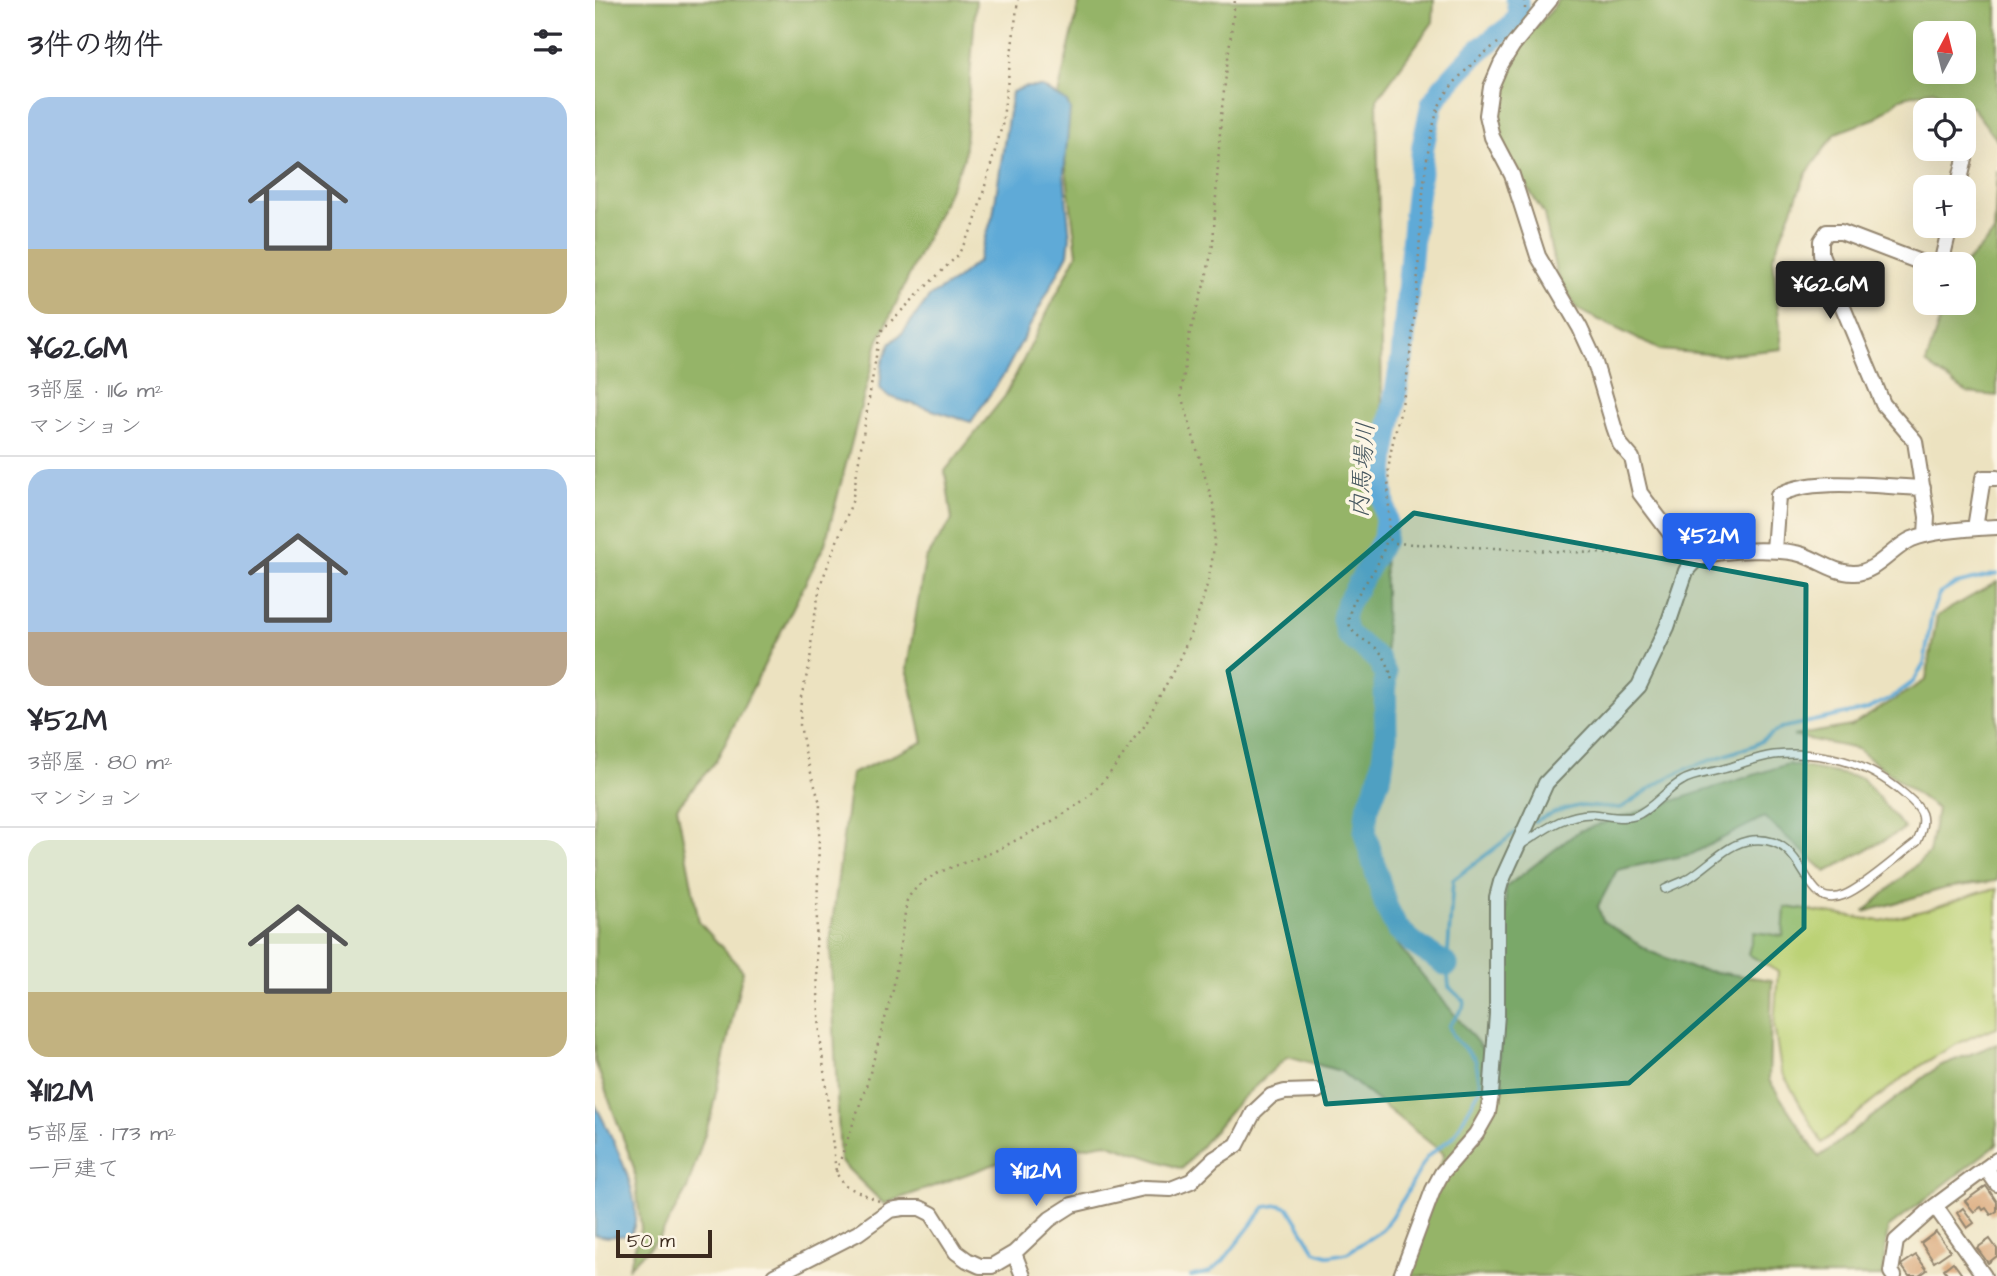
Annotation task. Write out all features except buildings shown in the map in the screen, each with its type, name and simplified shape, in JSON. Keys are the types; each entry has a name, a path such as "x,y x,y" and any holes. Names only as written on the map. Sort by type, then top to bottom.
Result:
{"street":[{"path":"1550,0 1513,45 1491,87 1487,115 1492,137 1512,175 1538,256 1580,327 1593,356 1620,444 1632,458 1640,493 1691,560"},
{"path":"1913,259 1842,232 1827,232 1821,241 1821,254 1883,404 1915,441 1927,517 1926,535"},
{"path":"1975,528 1983,478 1997,478"},
{"path":"1775,550 1777,496 1787,490 1808,485 1923,488"},
{"path":"1401,1276 1433,1190 1442,1173 1476,1133 1487,1113 1491,1096 1497,1014 1497,897 1530,815 1546,783 1639,686 1656,654 1691,560 1718,552 1775,550 1801,554 1841,572 1856,574 1870,568 1901,544 1916,537 1997,527"},
{"path":"774,1276 858,1233 890,1210 920,1208 932,1214 956,1252 967,1261 980,1266 992,1266 1014,1254 1050,1219 1072,1205 1144,1188 1171,1189 1191,1181 1214,1159 1237,1145 1254,1112 1271,1096 1285,1092 1317,1091"},
{"path":"1894,1276 1891,1272 1896,1241 1935,1206 1991,1164 1997,1184"},
{"path":"1935,1206 1985,1276"},
{"path":"1014,1254 1023,1276"}],"lane":[{"path":"1520,840 1578,815 1629,817 1639,814 1682,780 1773,755 1812,756 1852,762 1873,770 1889,780 1918,806 1924,818 1917,842 1847,894 1833,899 1812,888 1796,857 1787,848 1766,840 1739,844 1689,878 1665,889"}],"path":[{"path":"890,1210 873,1197 843,1185 836,1172 817,992 820,803 800,725 801,697 810,663 820,586 854,492 880,332 958,256 974,225 1002,126 1019,0"},
{"path":"836,1172 866,1087 893,990 907,900 913,890 929,878 1001,848 1065,812 1097,788 1130,748 1146,723 1200,611 1210,570 1215,519 1181,395 1189,336 1213,244 1221,116 1235,0"},
{"path":"1525,0 1525,12"},
{"path":"1392,681 1388,663 1380,651 1349,629 1351,607 1381,556 1388,536 1390,518 1387,485 1390,456 1405,387 1416,301 1420,229 1429,152 1438,107 1445,94 1471,66 1499,43"},
{"path":"1388,536 1394,543 1691,560"}],"highlighted area":[{"path":"1414,513 1806,585 1804,928 1629,1083 1326,1104 1228,671"}],"green space":[{"path":"595,0 976,0 964,158 878,342 825,544 716,761 677,807 699,922 743,971 711,1115 687,1189 660,1237 629,1267 641,1227 634,1168 595,1061"},
{"path":"1080,0 1434,0 1433,22 1377,99 1387,717 1369,794 1371,835 1398,945 1498,1068 1506,887 1579,831 1788,764 1862,778 1905,829 1826,872 1764,817 1692,854 1617,870 1598,906 1603,921 1651,952 1694,969 1772,980 1769,1080 1819,1157 1939,1066 1997,1044 1997,1144 1888,1228 1882,1276 1403,1276 1415,1248 1444,1154 1340,1071 1288,1056 1239,1101 1182,1169 1106,1143 1003,1161 884,1204 840,1161 830,941 851,774 923,742 907,668 925,560 952,520 945,471 1005,396 1077,254 1057,99"},
{"path":"1558,0 1997,0 1997,140 1976,112 1976,98 1951,98 1933,90 1901,98 1876,118 1836,133 1806,174 1773,257 1782,349 1720,355 1660,350 1577,309 1556,273 1544,214 1496,138 1492,92 1521,43"},
{"path":"1997,170 1997,396 1967,393 1926,363 1941,315 1976,315 1976,252 1994,233"},
{"path":"1997,582 1997,881 1946,888 1864,912 1929,853 1937,809 1857,749 1793,736 1851,726 1926,680 1937,616"},
{"path":"1997,889 1997,1027 1926,1062 1822,1143 1781,1070 1774,1025 1778,972 1748,954 1754,932 1783,936 1785,907 1881,921"}],"water":[{"path":"1025,87 1042,87 1067,102 1070,110 1064,174 1070,237 1068,254 1006,371 971,422 887,396 880,388 882,364 890,344 903,332 930,296 956,280 978,261 993,215 1012,92"},
{"path":"595,1104 617,1150 631,1189 635,1223 630,1235 595,1235"}],"waterway":[{"name":"内馬場川","path":"1447,965 1416,945 1397,928 1386,906 1365,833 1367,810 1381,773 1386,736 1385,673 1379,660 1347,634 1343,619 1346,606 1384,539 1386,521 1382,485 1385,453 1402,358 1423,146 1432,104 1443,88 1480,49 1513,25 1519,14 1517,0"},
{"path":"1533,822 1578,806 1621,808 1667,778 1755,745 1781,728 1865,710 1891,698 1913,682 1924,664 1932,613 1939,594 1956,584 1997,574"},
{"path":"1191,1276 1210,1272 1223,1261 1265,1207 1279,1205 1289,1208 1315,1251 1330,1256 1347,1253 1382,1230 1427,1157 1454,1136 1481,1087 1475,1059 1454,1038 1449,1026 1463,1008 1464,1001 1449,987 1447,965 1453,880 1520,829"}]}
